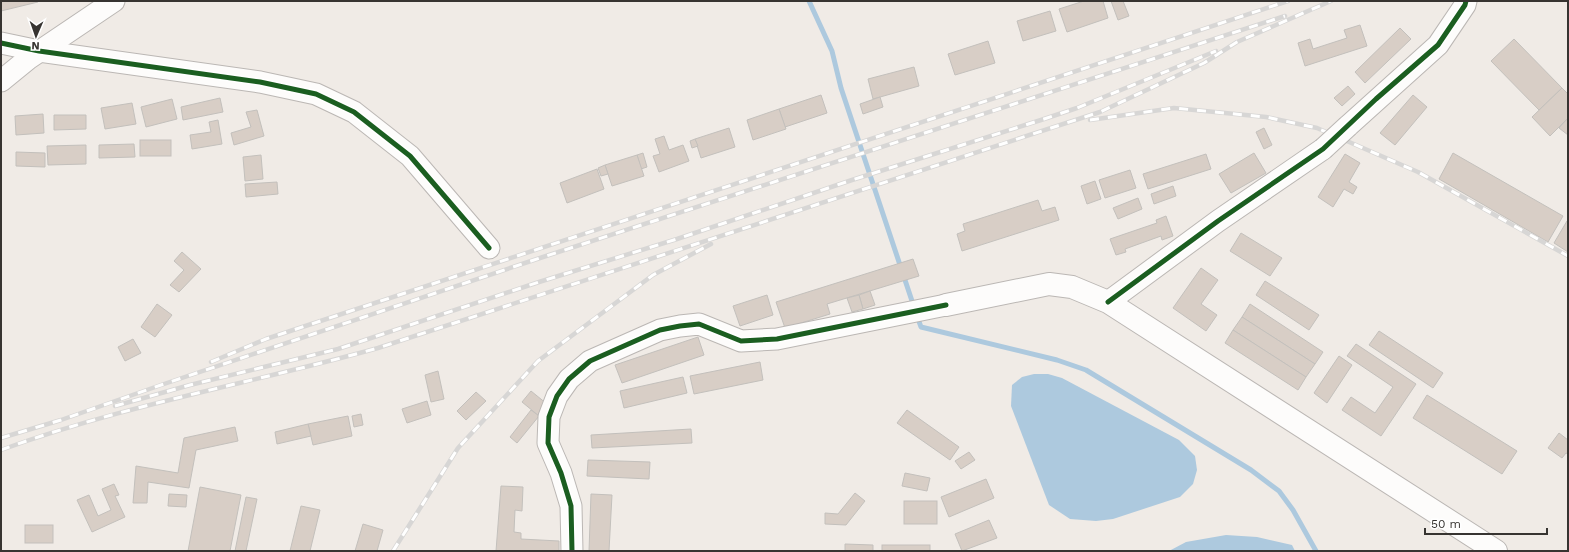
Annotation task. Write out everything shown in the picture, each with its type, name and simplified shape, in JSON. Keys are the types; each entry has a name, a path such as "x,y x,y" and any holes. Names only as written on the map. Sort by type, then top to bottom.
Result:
{"main road":[{"path":"946,305 1049,284 1072,287 1108,302 1496,551"}],"street":[{"path":"1,81 39,51 114,1"},
{"path":"1108,302 1218,221 1323,149 1438,45 1465,5 1466,1"},
{"path":"1,43 39,51 260,82 316,94 354,112 410,156 489,248"},
{"path":"572,551 571,506 561,473 548,443 549,417 557,396 570,379 590,361 660,330 680,326 699,324 742,341 777,339 946,305"}],"water":[{"path":"1034,374 1048,374 1062,378 1179,440 1195,456 1197,470 1193,484 1180,497 1113,519 1096,521 1070,519 1049,505 1011,406 1012,385 1022,377"},
{"path":"1226,535 1257,537 1292,545 1295,551 1169,551 1186,542"}],"building":[{"path":"1,1 38,1 38,2 1,11"},
{"path":"1084,1 1103,1 1108,18 1067,32 1059,9"},
{"path":"1111,1 1123,1 1129,16 1118,20"},
{"path":"1050,11 1056,31 1023,41 1017,21"},
{"path":"1360,25 1367,46 1305,66 1298,43 1310,39 1313,49 1347,38 1344,30"},
{"path":"1400,28 1411,39 1365,83 1355,72"},
{"path":"1514,39 1562,88 1539,110 1491,61"},
{"path":"988,41 995,63 955,75 948,54"},
{"path":"914,67 919,86 873,99 868,79"},
{"path":"1348,86 1355,94 1342,106 1334,98"},
{"path":"1562,88 1568,94 1568,118 1550,136 1532,117"},
{"path":"821,95 827,113 785,127 779,109"},
{"path":"1413,95 1427,107 1395,145 1380,133"},
{"path":"880,97 883,107 863,114 860,104"},
{"path":"220,98 223,112 183,120 181,107"},
{"path":"172,99 177,119 146,127 141,107"},
{"path":"132,103 136,124 105,129 101,108"},
{"path":"779,109 786,129 753,140 747,120"},
{"path":"257,110 264,136 234,145 231,133 251,127 246,112"},
{"path":"43,114 44,133 16,135 15,116"},
{"path":"54,115 86,115 86,129 54,130"},
{"path":"1568,118 1568,135 1559,128"},
{"path":"218,120 222,144 192,149 190,135 211,132 209,122"},
{"path":"729,128 735,147 701,158 695,139"},
{"path":"1264,128 1272,145 1264,149 1256,132"},
{"path":"664,136 669,150 683,145 689,161 659,172 653,156 660,154 655,139"},
{"path":"695,139 698,146 692,148 690,141"},
{"path":"140,140 171,140 171,156 140,156"},
{"path":"134,144 135,157 99,158 99,145"},
{"path":"86,145 86,164 48,165 47,146"},
{"path":"16,152 45,153 45,167 16,166"},
{"path":"643,153 647,167 641,169 637,155"},
{"path":"1254,153 1266,173 1231,193 1219,174"},
{"path":"1453,153 1563,216 1548,242 1439,179"},
{"path":"1206,154 1211,169 1148,189 1143,174"},
{"path":"1345,154 1360,163 1349,182 1357,187 1353,194 1344,189 1333,207 1318,197"},
{"path":"261,155 263,179 245,181 243,157"},
{"path":"637,155 644,176 612,186 605,165"},
{"path":"605,165 608,174 601,176 598,168"},
{"path":"597,169 604,189 567,203 560,183"},
{"path":"1130,170 1136,188 1105,198 1099,180"},
{"path":"1095,181 1101,199 1087,204 1081,186"},
{"path":"277,182 278,194 246,197 245,184"},
{"path":"1173,186 1176,196 1154,204 1151,194"},
{"path":"1138,198 1142,209 1118,219 1113,208"},
{"path":"1038,200 1042,211 1055,207 1059,220 962,251 957,234 965,231 963,224"},
{"path":"1166,216 1173,236 1162,240 1161,236 1125,249 1126,252 1116,255 1110,239 1157,223 1156,220"},
{"path":"1567,221 1568,222 1568,252 1554,243"},
{"path":"1241,233 1282,258 1270,276 1230,251"},
{"path":"182,252 201,269 179,292 170,285 184,270 174,261"},
{"path":"913,259 919,276 827,304 830,314 785,328 776,302"},
{"path":"1201,268 1218,280 1201,304 1217,315 1206,331 1173,308"},
{"path":"1265,281 1319,315 1309,330 1256,295"},
{"path":"870,291 875,305 863,309 859,295"},
{"path":"767,295 773,315 740,326 733,306"},
{"path":"859,295 863,309 852,312 847,298"},
{"path":"157,304 172,315 155,337 141,327"},
{"path":"1250,304 1323,352 1315,364 1242,317"},
{"path":"1242,317 1315,364 1306,377 1233,330"},
{"path":"1233,330 1306,377 1298,390 1225,343"},
{"path":"1379,331 1443,373 1433,388 1369,345"},
{"path":"698,337 704,355 622,383 615,365"},
{"path":"133,339 141,353 125,361 118,347"},
{"path":"1356,344 1416,384 1381,436 1342,410 1351,397 1375,413 1393,387 1347,356"},
{"path":"1339,356 1352,365 1327,403 1314,393"},
{"path":"760,362 763,380 694,394 690,376"},
{"path":"438,371 444,399 431,402 425,375"},
{"path":"683,377 687,393 624,408 620,391"},
{"path":"531,391 547,404 539,416 522,402"},
{"path":"476,392 486,401 466,420 457,411"},
{"path":"1427,395 1517,451 1502,474 1413,418"},
{"path":"427,401 431,415 407,423 402,409"},
{"path":"531,410 539,416 517,443 510,437"},
{"path":"907,410 959,447 950,460 897,423"},
{"path":"361,414 363,425 354,427 352,416"},
{"path":"348,416 352,436 313,445 308,424"},
{"path":"308,424 311,436 277,444 275,432"},
{"path":"235,427 238,441 196,450 189,488 148,482 147,503 133,503 136,466 178,473 184,438"},
{"path":"691,429 692,443 592,448 591,435"},
{"path":"1559,433 1568,440 1568,454 1566,453 1562,458 1548,448"},
{"path":"969,452 975,460 961,469 955,461"},
{"path":"588,460 650,462 649,479 587,476"},
{"path":"905,473 930,478 927,491 902,486"},
{"path":"986,479 994,498 949,517 941,497"},
{"path":"114,484 119,495 115,496 125,517 92,532 77,500 89,495 98,516 111,510 102,489"},
{"path":"501,486 523,487 522,511 515,510 514,532 521,533 521,539 559,541 559,551 496,551"},
{"path":"200,487 241,495 230,551 188,551"},
{"path":"855,493 865,501 846,525 825,524 825,513 838,514"},
{"path":"169,494 187,495 186,507 168,506"},
{"path":"591,494 612,495 609,551 589,551"},
{"path":"246,497 257,499 246,551 235,551"},
{"path":"904,501 937,501 937,524 904,524"},
{"path":"301,506 320,510 310,551 290,551"},
{"path":"989,520 997,538 962,551 955,534"},
{"path":"363,524 383,530 377,551 355,551"},
{"path":"25,525 53,525 53,543 25,543"},
{"path":"845,544 873,545 873,551 845,551"},
{"path":"882,545 930,545 930,551 882,551"}],"waterway":[{"path":"809,1 832,51 841,88 914,307"},
{"path":"917,316 921,327 1057,360 1086,370 1251,470 1279,491 1293,510 1316,551"}],"railway":[{"path":"211,362 266,339 1288,1"},
{"path":"1,450 47,434 141,407 331,361 378,348 1100,112 1204,63 1237,42 1331,1"},
{"path":"1,438 61,420 540,258 1285,16"},
{"path":"115,406 190,385 338,349 539,282 677,239 852,180 1077,108 1216,51"},
{"path":"1090,120 1174,108 1266,117 1317,128 1418,172 1568,256"},
{"path":"393,551 458,448 538,361 653,275 711,244"}],"cycle path":[{"path":"1108,302 1218,221 1323,149 1376,99 1438,45 1465,5 1466,1"},
{"path":"1,43 39,51 260,82 316,94 354,112 410,156 489,248"},
{"path":"572,551 571,506 561,473 548,443 549,417 557,396 569,379 590,361 660,330 680,326 699,324 741,341 777,339 946,305"}]}
